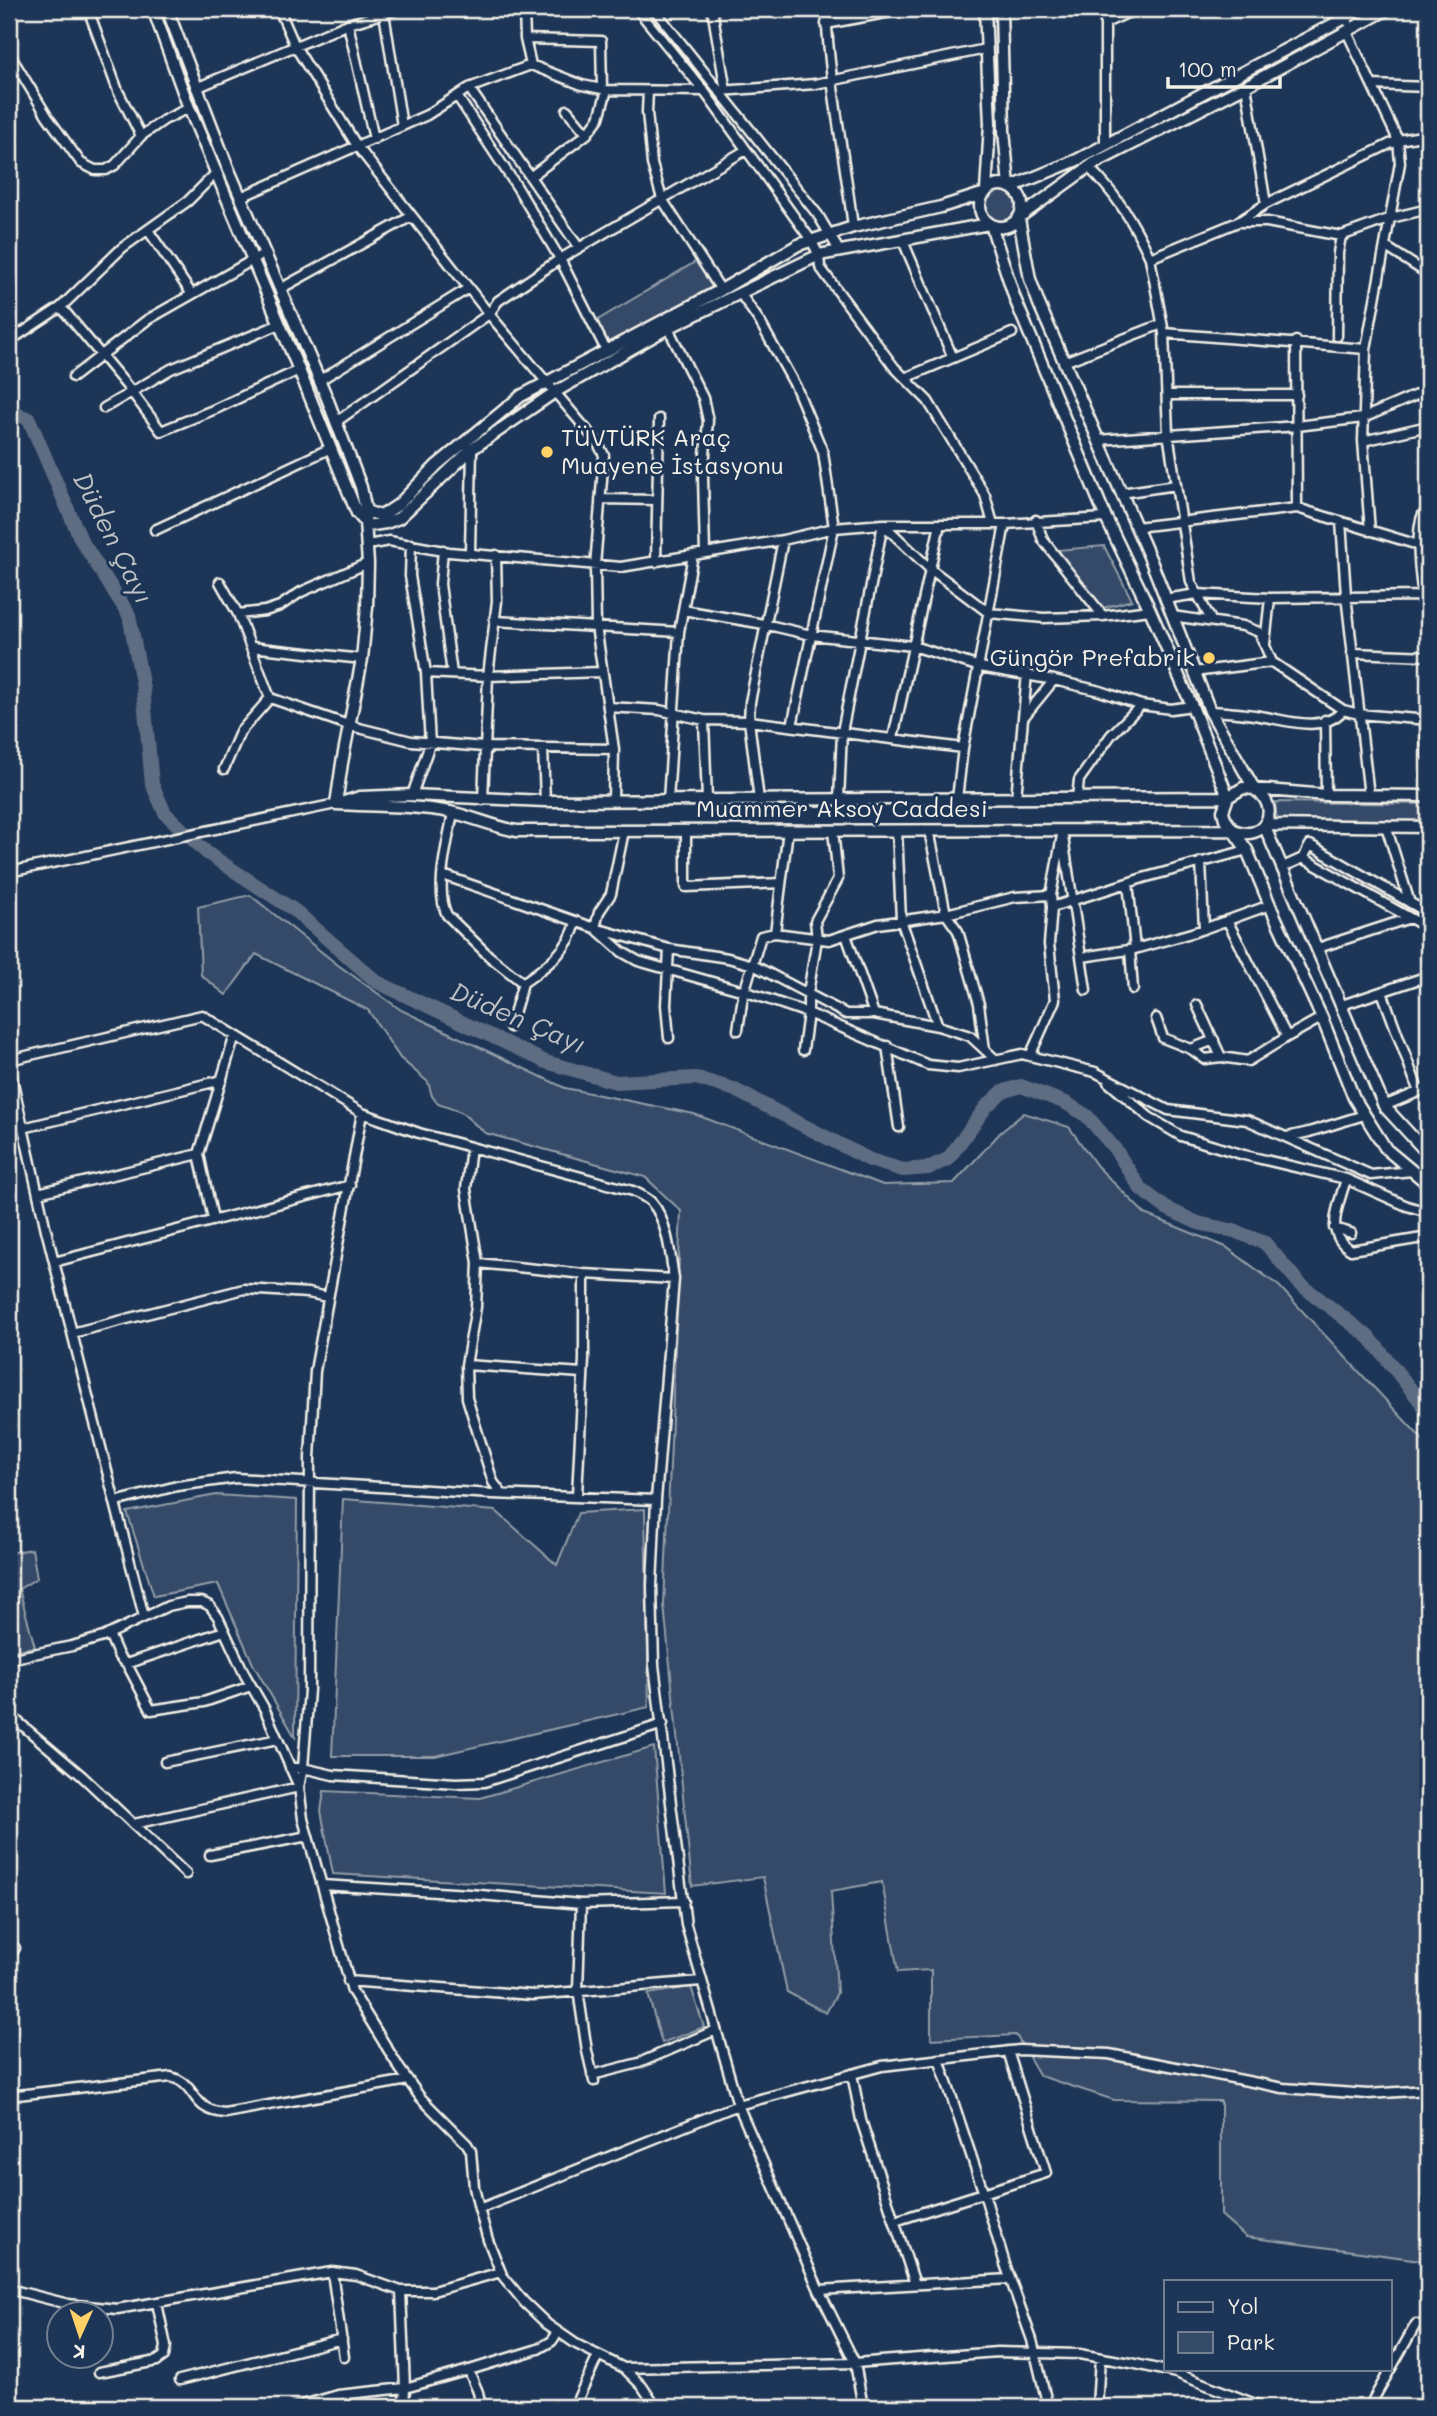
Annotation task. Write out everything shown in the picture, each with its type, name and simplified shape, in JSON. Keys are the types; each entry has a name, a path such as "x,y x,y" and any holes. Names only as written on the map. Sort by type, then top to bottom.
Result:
{"main road":[{"path":"153,9 188,108 280,324 356,513 366,525"},
{"path":"167,9 196,88 320,380 361,487 368,545 367,607 362,659 336,804"},
{"path":"985,9 990,124 986,192 980,206 984,219 990,225 1015,299 1106,518 1192,706 1228,797"},
{"path":"1001,9 1003,130 1010,187 1022,200 1020,218 1030,279 1136,527 1210,711 1255,790 1268,805 1265,825 1384,1106 1428,1154"},
{"path":"384,520 437,465 521,396 721,290 798,245 853,227 941,207 996,186 1010,187 1077,160 1362,9"},
{"path":"366,525 400,518 472,449 555,391 668,328 819,255 990,225 1003,228 1009,226 1088,167 1388,9"},
{"path":"366,511 384,520"},
{"path":"1428,796 1326,795 1243,788 1228,797 1223,811 1225,818 1248,849 1354,1098 1386,1149 1428,1184"},
{"name":"Muammer Aksoy Caddesi","path":"336,804 360,797 412,795 545,801 1228,797"},
{"name":"Muammer Aksoy Caddesi","path":"336,804 413,807 453,813 517,831 1234,830"},
{"path":"1234,830 1254,833 1265,825 1428,827"}],"street":[{"path":"88,9 118,91 141,136"},
{"path":"279,9 295,46 357,146 488,314 597,442 604,455 596,566 596,626 614,749 613,801"},
{"path":"196,88 348,24 399,9"},
{"path":"524,9 525,39 531,65"},
{"path":"637,9 704,91 811,240 819,255 820,267 894,367 928,401 985,495 993,524"},
{"path":"654,9 723,91 830,234 840,252"},
{"path":"712,9 723,91"},
{"path":"826,9 831,81 853,227"},
{"path":"826,24 907,9"},
{"path":"1105,9 1105,145"},
{"path":"1105,23 1136,9"},
{"path":"1328,9 1346,18 1372,85 1398,140 1400,163 1366,349 1363,441 1370,531"},
{"path":"384,13 402,126"},
{"path":"348,24 374,139"},
{"path":"525,39 601,41 605,89 599,118 587,134 530,177"},
{"path":"723,91 831,81 986,50"},
{"path":"9,53 47,116 81,163 95,170 106,170 115,165 141,136 188,108"},
{"path":"241,197 427,115 469,88 531,65 582,85 605,89 704,91"},
{"path":"1372,85 1428,87"},
{"path":"1246,86 1266,204"},
{"path":"469,88 579,248"},
{"path":"648,90 647,112 652,164 662,199 721,290"},
{"path":"457,96 560,259 606,350"},
{"path":"567,110 587,134"},
{"path":"1150,258 1238,222 1266,204 1398,140 1428,135"},
{"path":"336,422 488,314 498,301 560,259 746,150"},
{"path":"1088,167 1105,183 1118,201 1150,258 1163,328 1168,433 1191,582 1210,620"},
{"path":"17,336 61,307 122,248 188,201 216,173"},
{"path":"1238,222 1267,222 1341,236 1391,218 1428,209"},
{"path":"280,289 412,216"},
{"path":"148,230 191,293"},
{"path":"1337,336 1338,253 1341,236"},
{"path":"903,241 953,358"},
{"path":"1386,247 1428,274"},
{"path":"73,377 147,320 265,253"},
{"path":"320,380 469,288"},
{"path":"740,293 760,322 796,387 823,452 834,528 792,726"},
{"path":"61,307 161,431 299,370"},
{"path":"104,408 171,369 280,324"},
{"path":"668,328 703,398 708,421 703,477 705,553"},
{"path":"1065,362 1163,328 1366,349"},
{"path":"905,378 1012,333"},
{"path":"1296,341 1297,508"},
{"path":"1098,440 1297,426 1363,418 1428,390"},
{"path":"1167,396 1297,395"},
{"path":"498,415 509,423"},
{"path":"656,562 659,419"},
{"path":"1363,441 1428,426"},
{"path":"155,530 331,447"},
{"path":"470,553 472,449"},
{"path":"1121,493 1176,485"},
{"path":"600,499 657,500"},
{"path":"1136,527 1297,508 1424,547"},
{"path":"1428,513 1423,514 1420,520 1424,547 1422,596 1428,630"},
{"path":"368,545 389,541 443,550 621,567 783,540 834,528 883,524 1005,524 1036,520 1106,518"},
{"path":"384,520 389,541"},
{"path":"1036,520 1043,540 1103,616"},
{"path":"1341,521 1346,595 1369,796"},
{"path":"883,524 929,568 989,613 1044,618 1103,616 1150,610"},
{"path":"839,800 842,732 883,524"},
{"path":"893,738 940,524"},
{"path":"957,799 1005,524"},
{"path":"759,800 749,721 750,702 783,540"},
{"path":"411,544 412,593 426,673 430,744 412,795"},
{"path":"443,550 440,583 452,674"},
{"path":"483,800 488,676 495,621 496,555"},
{"path":"668,801 679,632 693,555"},
{"path":"238,614 265,611 280,606 301,592 368,563"},
{"path":"220,582 238,614 270,698"},
{"path":"1165,599 1197,594 1270,598 1422,596"},
{"path":"1265,644 1270,598"},
{"path":"683,610 811,635 912,646 980,667 1027,673 1100,691 1142,705 1171,709 1192,706"},
{"path":"1172,616 1243,626 1259,632 1272,662 1343,710 1359,715 1427,720 1427,756"},
{"path":"495,621 679,632"},
{"path":"251,648 362,659"},
{"path":"1353,653 1428,656"},
{"path":"1194,672 1272,662"},
{"path":"426,673 488,676 601,672"},
{"path":"1016,799 1027,673"},
{"path":"1023,718 1054,680"},
{"path":"270,698 351,726 430,744 614,749"},
{"path":"224,769 240,732 270,698"},
{"path":"1077,798 1079,780 1111,735 1142,705"},
{"path":"608,708 659,710 704,720 749,721 964,748"},
{"path":"1210,711 1258,715 1296,724 1337,717 1343,710"},
{"path":"704,720 707,800"},
{"path":"1325,720 1326,795"},
{"path":"543,748 545,801"},
{"path":"9,872 336,804"},
{"path":"453,813 443,875 442,899 447,915 489,956 523,983"},
{"path":"1386,826 1410,902"},
{"path":"897,830 901,920 938,1026"},
{"path":"929,830 946,914 958,931 979,1004 985,1050"},
{"path":"595,928 599,912 611,894 624,831"},
{"path":"686,831 686,887 781,883"},
{"path":"775,933 788,831"},
{"path":"803,1050 808,993 817,939 815,921 838,879 833,831"},
{"path":"1030,1056 1055,1000 1049,944 1051,895 1062,831"},
{"path":"1062,831 1086,990"},
{"path":"1283,867 1303,858 1310,845 1428,913"},
{"path":"1052,907 1248,849"},
{"path":"1303,858 1428,928"},
{"path":"1201,862 1204,929"},
{"path":"443,875 595,928 669,949 728,958 753,965 846,1014 874,1014 938,1026 970,1036 996,1060"},
{"path":"1128,883 1133,989"},
{"path":"738,1030 744,991 761,936 775,933 829,940 878,924 946,914 1015,897 1051,895"},
{"path":"1082,957 1133,950 1204,929 1270,905"},
{"path":"1318,948 1410,918"},
{"path":"1227,920 1287,1037"},
{"path":"510,1027 523,983 552,961 570,939 576,922"},
{"path":"595,928 622,952 638,961 744,991 808,1013 928,1065 958,1068 1022,1054 1096,1072 1168,1110 1247,1120 1371,1175 1412,1171"},
{"path":"846,935 874,1014"},
{"path":"669,949 669,1038"},
{"path":"1342,1005 1428,976"},
{"path":"1382,992 1419,1092"},
{"path":"1196,1005 1221,1057"},
{"path":"144,1617 54,1262 9,1062 202,1015 362,1113 419,1133 633,1191 652,1202 664,1230 674,1279 656,1500 652,1587 654,1665 686,1925 738,2105 819,2290 855,2363 863,2407"},
{"path":"1156,1018 1163,1038 1191,1049 1205,1059 1221,1057 1248,1061 1321,1018"},
{"path":"213,1219 199,1154 235,1035"},
{"path":"1191,1049 1213,1040"},
{"path":"887,1046 899,1127"},
{"path":"1096,1072 1149,1117 1181,1136 1244,1155 1346,1179 1407,1206 1428,1212"},
{"path":"23,1128 222,1080"},
{"path":"1384,1106 1428,1088"},
{"path":"299,1787 309,1690 310,1482 315,1371 362,1113"},
{"path":"1286,1137 1364,1115"},
{"path":"471,1147 466,1189 478,1263 475,1307 466,1365 467,1398 493,1482 502,1494"},
{"path":"38,1193 199,1154"},
{"path":"1346,1179 1334,1228 1340,1244 1351,1250 1428,1237"},
{"path":"54,1262 350,1185"},
{"path":"1334,1228 1352,1233"},
{"path":"478,1263 584,1274 674,1279"},
{"path":"577,1495 584,1274"},
{"path":"72,1333 244,1289 308,1293 327,1297"},
{"path":"466,1365 582,1373"},
{"path":"115,1502 177,1486 236,1478 656,1500"},
{"path":"9,1659 72,1646 109,1634 168,1606 187,1602 202,1602 210,1606 218,1617 278,1739 299,1787 308,1836 348,1981 364,2012 408,2080 471,2151 479,2209 501,2272 524,2302 547,2324 598,2356 624,2368 642,2386 656,2407"},
{"path":"126,1664 224,1631"},
{"path":"109,1634 119,1657 126,1664 148,1707 153,1711 205,1702 251,1686"},
{"path":"9,1714 82,1776 186,1874"},
{"path":"290,1768 346,1776 456,1783 484,1782 663,1724"},
{"path":"165,1762 278,1739"},
{"path":"134,1824 299,1787"},
{"path":"210,1856 308,1836"},
{"path":"323,1885 581,1904 684,1901"},
{"path":"581,1904 578,1990 593,2078 639,2063 716,2030"},
{"path":"9,1958 15,1948"},
{"path":"348,1981 533,1995 701,1981"},
{"path":"479,2209 738,2105 882,2066 1008,2051 1109,2054 1283,2088 1368,2094 1428,2090"},
{"path":"895,2221 1046,2173 1008,2051"},
{"path":"939,2059 1032,2340 1048,2407"},
{"path":"852,2074 861,2120 915,2284"},
{"path":"9,2096 171,2077 183,2083 202,2107 225,2113 408,2080"},
{"path":"9,2289 68,2304 117,2309 332,2272 356,2275 401,2291 433,2291 501,2272"},
{"path":"332,2272 344,2357"},
{"path":"819,2290 1010,2279"},
{"path":"401,2291 404,2407"},
{"path":"99,2372 157,2361 164,2356 166,2346 158,2303"},
{"path":"1392,2366 1416,2324"},
{"path":"296,2407 338,2395 405,2388 469,2371 538,2349 552,2341 558,2332"},
{"path":"180,2380 342,2339"},
{"path":"624,2368 855,2363 997,2352 1079,2354 1176,2373 1263,2407"},
{"path":"574,2407 598,2356"},
{"path":"1097,2407 1100,2358"},
{"path":"1369,2407 1390,2370"},
{"path":"469,2371 481,2407"}],"green space":[{"path":"1001,191 1007,192 1015,200 1015,212 1007,220 1001,221 995,220 987,212 986,206 987,200 995,192"},
{"path":"697,261 712,287 609,343 596,321"},
{"path":"1104,546 1132,600 1103,608 1057,550"},
{"path":"1275,802 1428,804 1428,821 1277,821"},
{"path":"250,895 338,965 401,1010 565,1088 694,1114 883,1185 954,1183 1000,1133 1024,1113 1069,1127 1097,1166 1145,1214 1226,1247 1279,1286 1424,1441 1428,1452 1428,2261 1246,2237 1221,2215 1221,2101 1114,2100 1040,2076 1016,2035 931,2039 931,1970 898,1972 882,1882 831,1891 837,1993 826,2013 787,1992 763,1877 692,1886 664,1605 681,1211 645,1177 485,1133 461,1112 438,1104 432,1096 428,1082 400,1058 368,1010 256,954 226,995 201,975 198,907"},
{"path":"216,1495 297,1500 295,1737 253,1664 218,1584 154,1596 127,1512"},
{"path":"343,1499 496,1511 557,1565 578,1513 645,1509 649,1707 435,1756 332,1756"},
{"path":"32,1549 37,1578 19,1589 35,1647 9,1651 9,1553"},
{"path":"654,1747 666,1893 333,1874 321,1811 324,1791 480,1798"},
{"path":"691,1987 704,2027 662,2043 648,1994"}],"waterway":[{"name":"Düden Çayı","path":"9,411 29,419 81,540 129,615 143,688 152,784 165,813 207,853 294,910 377,982 546,1062 616,1082 696,1078 733,1089 870,1160 903,1170 928,1168 948,1159 986,1107 1002,1092 1021,1086 1066,1103 1087,1116 1115,1149 1141,1189 1166,1208 1198,1223 1234,1231 1265,1243 1300,1284 1370,1338 1428,1411"}],"place":[{"name":"TÜVTÜRK Araç Muayene İstasyonu","path":"547,452"},
{"name":"Güngör Prefabrik","path":"1209,658"}]}
